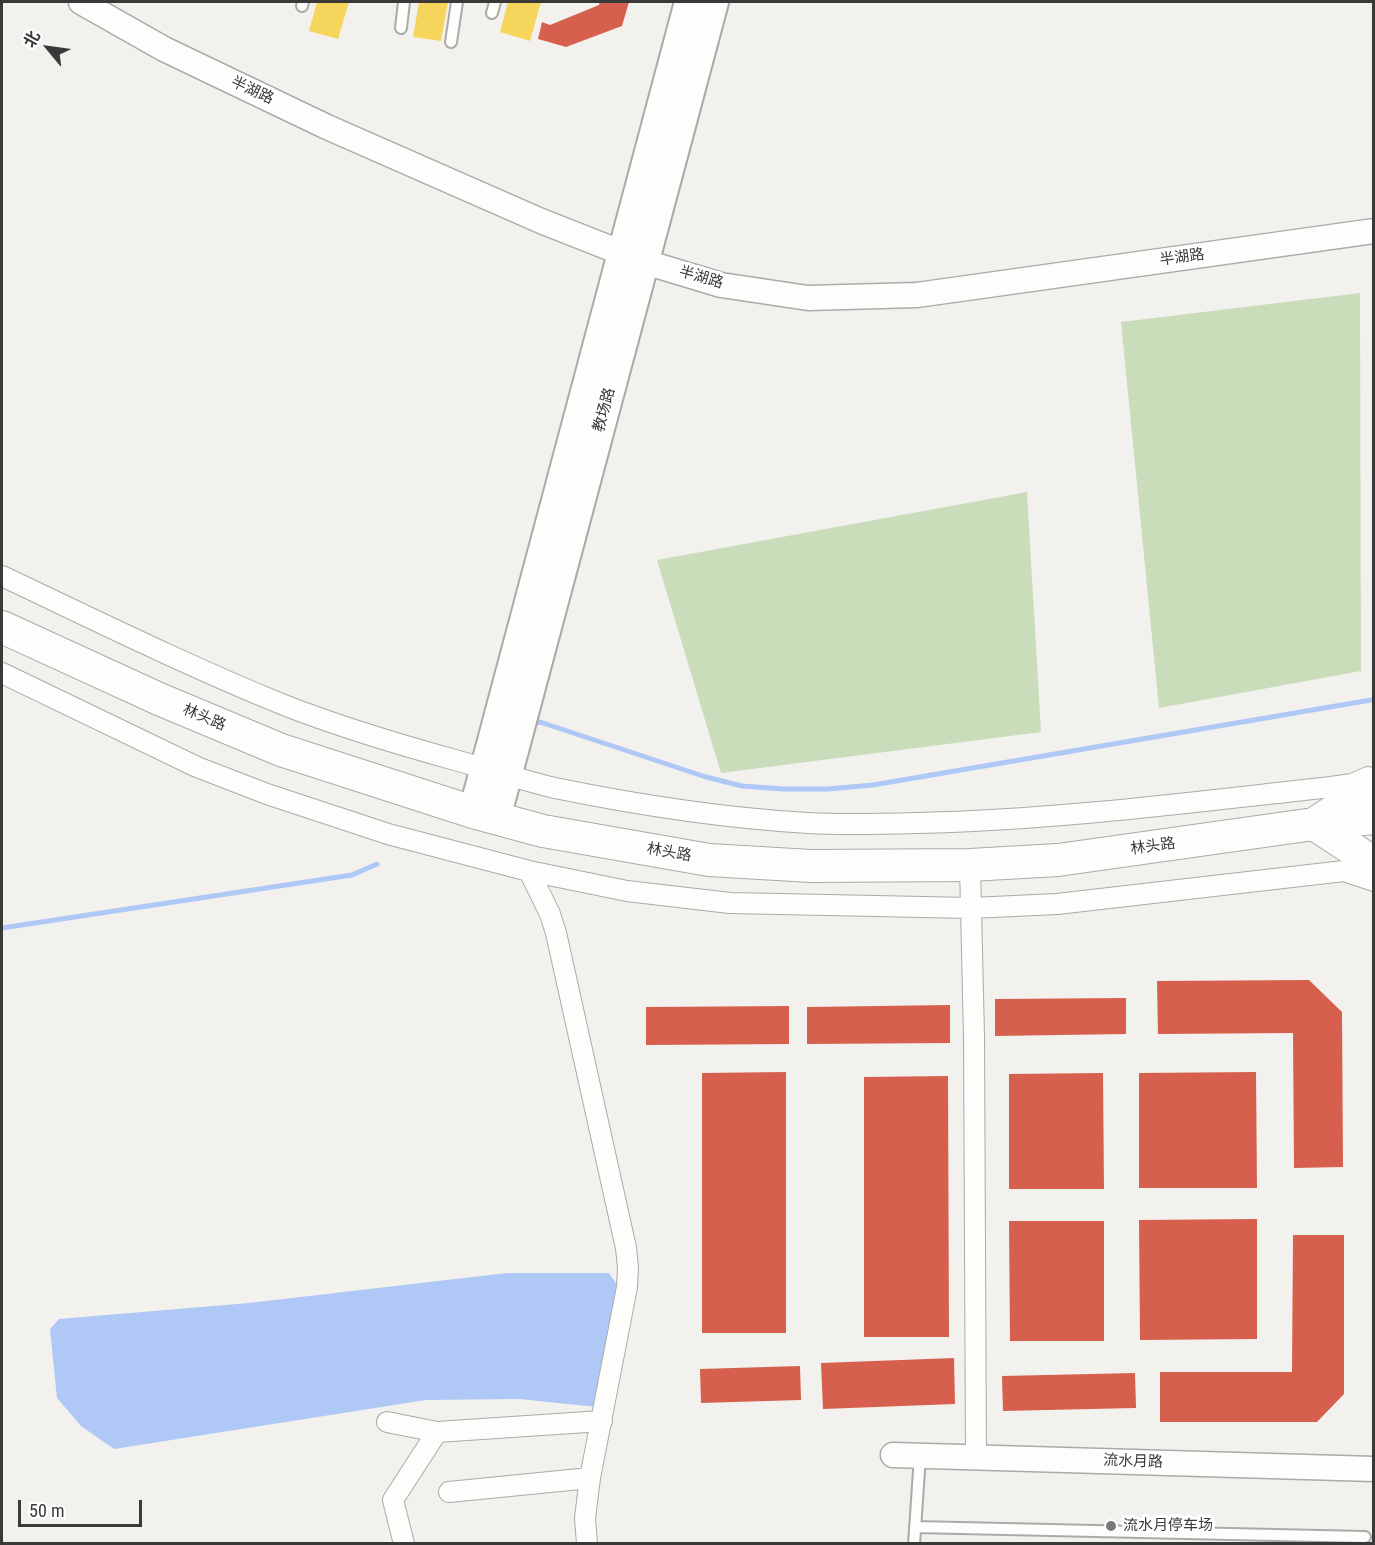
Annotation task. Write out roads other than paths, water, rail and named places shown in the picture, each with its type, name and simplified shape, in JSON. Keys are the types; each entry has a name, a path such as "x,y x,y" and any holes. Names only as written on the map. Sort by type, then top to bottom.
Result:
{"main road":[{"name":"教场路","path":"634,257 689,2"},
{"name":"教场路","path":"484,815 634,257 714,2"},
{"name":"林头路","path":"2,627 159,699 281,750 484,815 543,831 709,860 811,866 970,865 1058,860 1314,824 1374,818"},
{"path":"1374,785 1314,824 1374,863"}],"street":[{"name":"半湖路","path":"81,2 164,49 327,127 541,221 634,257 721,285 808,298 917,295 1374,231"},
{"path":"2,576 174,657 283,704 387,740 551,787 670,808 809,823 986,822 1068,816 1352,784 1367,777 1374,770"},
{"path":"2,673 197,766 267,794 388,834 529,871 627,891 730,903 971,908 1057,904 1344,871 1374,882"},
{"path":"970,865 974,1036 976,1458"},
{"path":"529,871 550,914 556,933 626,1248 628,1268 627,1287 590,1479 585,1518 586,1543"},
{"path":"387,1422 436,1432 602,1420"},
{"path":"404,1544 393,1500 436,1432"},
{"name":"流水月路","path":"893,1455 1374,1469"},
{"path":"449,1492 590,1479"}],"lane":[{"path":"400,28 404,2"},
{"path":"451,42 457,2"},
{"path":"914,1544 920,1456"},
{"path":"915,1527 1201,1539 1365,1537"}],"water":[{"path":"507,1273 609,1273 622,1292 597,1407 519,1399 426,1400 114,1449 81,1426 57,1398 50,1329 59,1319 249,1303"}],"waterway":[{"path":"531,724 540,722 706,777 742,786 828,789 873,785 1371,700"},
{"path":"2,928 352,875 377,864"}],"place":[{"name":"流水月停车场","path":"1111,1526"}]}
